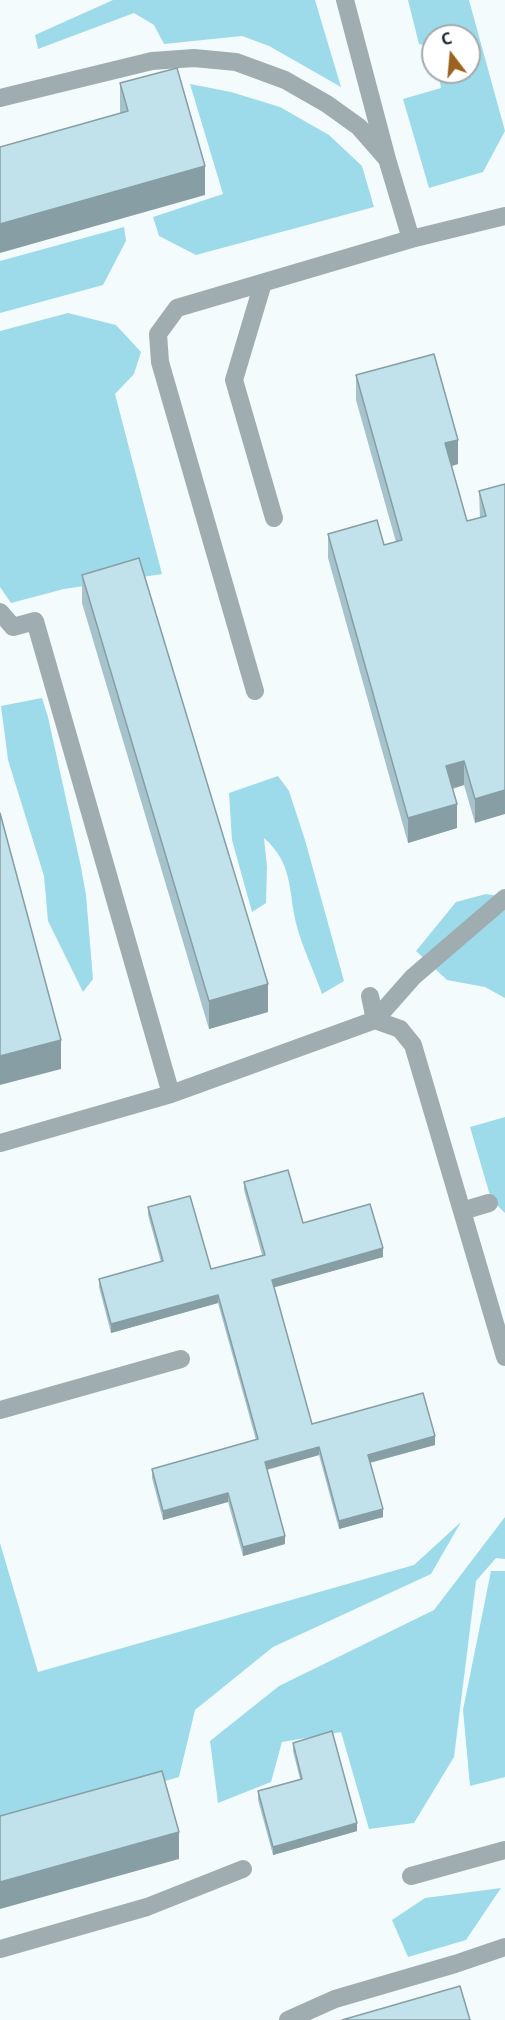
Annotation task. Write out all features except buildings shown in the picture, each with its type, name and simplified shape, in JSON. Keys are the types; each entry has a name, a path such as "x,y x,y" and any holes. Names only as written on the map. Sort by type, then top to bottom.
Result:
{"street":[{"path":"345,0 387,159 411,239"},
{"path":"0,98 152,61 194,58 236,62 285,80 327,104 359,127 387,159"},
{"path":"255,691 160,362 158,334 177,309 411,239 505,216"},
{"path":"263,283 234,380 274,518"},
{"path":"0,612 14,627 35,621 171,1094"},
{"path":"0,1143 171,1094 375,1020 413,977 505,898"},
{"path":"370,996 375,1020"},
{"path":"375,1020 400,1029 413,1045 505,1357"},
{"path":"462,1211 489,1203"},
{"path":"0,1410 181,1359"},
{"path":"411,1876 505,1850"},
{"path":"0,1949 147,1907 243,1869"},
{"path":"288,2020 335,1999 505,1947"}],"shaded area":[{"path":"113,0 315,0 341,87 269,46 242,36 164,44 154,25 134,13 38,49 35,35"},
{"path":"408,0 469,0 476,24 421,24 421,44"},
{"path":"481,44 505,131 483,172 429,188 403,99 441,88 440,84 481,84"},
{"path":"190,84 231,92 280,107 329,135 362,166 374,207 196,255 159,236 153,217 223,194"},
{"path":"124,227 126,241 103,285 0,313 0,261"},
{"path":"68,313 116,325 141,352 134,374 115,394 162,574 64,589 11,603 0,587 0,331"},
{"path":"42,698 86,895 93,979 83,992 48,921 44,876 8,760 1,706"},
{"path":"278,776 289,791 305,840 344,981 322,994 299,932 288,877 280,857 264,838 267,867 266,903 252,912 232,840 229,793"},
{"path":"486,894 505,897 505,998 485,987 447,980 416,951 456,902"},
{"path":"505,1117 505,1213 491,1199 470,1127"},
{"path":"505,1517 505,1559 496,1558 476,1581 454,1757 414,1823 369,1829 341,1732 282,1742 271,1782 218,1803 210,1741 279,1686 434,1610"},
{"path":"461,1522 431,1574 273,1647 195,1710 179,1777 0,1828 0,1543 38,1672 414,1565"},
{"path":"491,1571 505,1571 505,1777 470,1786 463,1710"},
{"path":"501,1888 466,1940 408,1957 392,1920 425,1898"}]}
